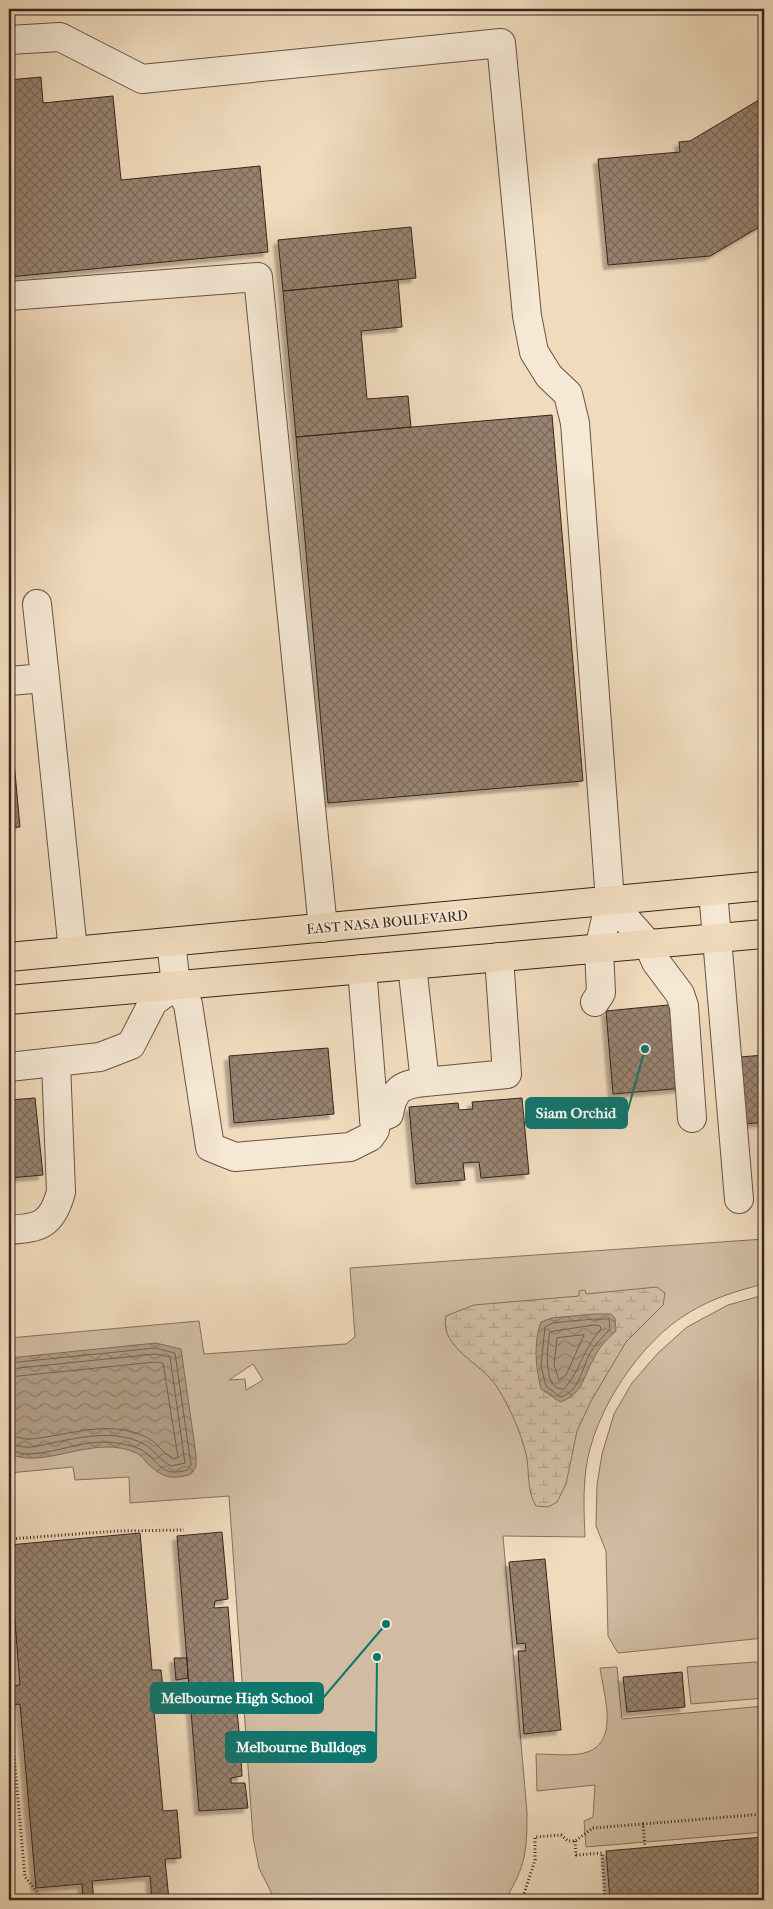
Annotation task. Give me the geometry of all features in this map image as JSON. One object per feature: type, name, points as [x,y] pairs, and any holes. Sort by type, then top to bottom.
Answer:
[{"type":"main road","name":"EAST NASA BOULEVARD","points":[[9,956],[764,886]]},
{"type":"main road","points":[[9,1000],[764,934]]},
{"type":"lane","points":[[9,40],[60,37],[142,79],[501,43],[534,352],[549,376],[568,394],[575,423],[610,901],[600,949],[601,993],[595,1002]]},
{"type":"lane","points":[[9,296],[258,277],[323,928]]},
{"type":"lane","points":[[37,604],[74,951]]},
{"type":"lane","points":[[9,681],[45,678]]},
{"type":"lane","points":[[713,891],[739,1199]]},
{"type":"lane","points":[[610,901],[648,944],[656,962],[680,994],[684,1006],[692,1118]]},
{"type":"lane","points":[[171,942],[176,985],[188,1004],[210,1147],[235,1157],[350,1147],[370,1136],[375,1130],[362,969]]},
{"type":"lane","points":[[374,1120],[389,1114],[392,1097],[407,1084],[508,1074],[499,957]]},
{"type":"lane","points":[[412,965],[425,1082]]},
{"type":"lane","points":[[9,1067],[100,1057],[131,1045],[153,1002],[176,985]]},
{"type":"lane","points":[[9,1230],[36,1228],[56,1211],[61,1192],[56,1062]]},
{"type":"path","points":[[9,1539],[118,1531],[184,1530]]},
{"type":"path","points":[[9,1700],[25,1877],[44,1900]]},
{"type":"path","points":[[522,1900],[535,1860],[536,1837],[561,1835],[568,1841],[575,1841],[593,1828],[764,1814]]},
{"type":"path","points":[[643,1824],[646,1847]]},
{"type":"path","points":[[575,1841],[576,1855],[602,1853],[605,1900]]},
{"type":"green space","points":[[764,1239],[764,1284],[726,1295],[690,1312],[672,1324],[637,1359],[622,1380],[598,1424],[590,1447],[584,1486],[585,1537],[503,1536],[527,1812],[527,1837],[524,1858],[505,1900],[275,1900],[259,1868],[253,1837],[229,1496],[130,1503],[129,1477],[75,1480],[73,1467],[9,1473],[9,1338],[199,1321],[204,1354],[346,1344],[355,1337],[350,1268]],"holes":[[[253,1364],[263,1380],[246,1390],[245,1379],[229,1380]]]},
{"type":"green space","points":[[657,1287],[665,1293],[663,1305],[626,1342],[591,1401],[577,1431],[566,1484],[557,1502],[548,1507],[536,1506],[529,1487],[526,1454],[521,1436],[510,1411],[490,1378],[455,1346],[449,1337],[446,1327],[446,1316],[474,1305],[579,1296],[579,1291],[585,1290],[586,1294]]},
{"type":"green space","points":[[764,1295],[764,1638],[618,1653],[608,1636],[606,1551],[596,1526],[597,1485],[602,1454],[614,1414],[632,1383],[658,1353],[687,1327],[728,1305]]},
{"type":"green space","points":[[756,1662],[764,1668],[764,1698],[691,1704],[687,1667]]},
{"type":"green space","points":[[617,1667],[622,1719],[764,1706],[764,1832],[586,1847],[584,1821],[593,1817],[595,1785],[537,1791],[536,1754],[579,1754],[592,1750],[601,1742],[606,1732],[607,1720],[600,1668]]},
{"type":"water","points":[[611,1314],[615,1318],[616,1331],[599,1349],[578,1389],[568,1399],[560,1402],[541,1389],[536,1356],[538,1330],[541,1322],[552,1318]]},
{"type":"water","points":[[156,1343],[181,1349],[196,1455],[196,1467],[191,1474],[169,1477],[159,1473],[139,1455],[122,1448],[89,1449],[40,1458],[24,1458],[9,1454],[9,1358]]},
{"type":"building","points":[[41,77],[43,103],[113,96],[121,180],[260,166],[268,252],[9,277],[9,80]]},
{"type":"building","points":[[764,97],[764,224],[710,256],[608,265],[598,159],[680,152],[679,142],[690,141]]},
{"type":"building","points":[[411,227],[416,278],[283,291],[278,240]]},
{"type":"building","points":[[398,280],[402,327],[361,331],[367,399],[408,396],[411,427],[296,437],[283,291]]},
{"type":"building","points":[[552,415],[583,781],[328,803],[296,437]]},
{"type":"building","points":[[9,707],[20,827],[9,828]]},
{"type":"building","points":[[678,1004],[685,1088],[613,1094],[606,1011]]},
{"type":"building","points":[[328,1048],[334,1114],[234,1123],[229,1056]]},
{"type":"building","points":[[764,1055],[764,1122],[746,1124],[740,1057]]},
{"type":"building","points":[[35,1098],[43,1175],[9,1178],[9,1100]]},
{"type":"building","points":[[522,1098],[529,1174],[481,1178],[479,1162],[463,1163],[465,1180],[416,1184],[409,1107],[458,1103],[459,1110],[473,1109],[472,1102]]},
{"type":"building","points":[[222,1532],[228,1599],[215,1601],[214,1608],[228,1607],[235,1695],[222,1696],[221,1702],[236,1701],[239,1731],[226,1733],[227,1740],[240,1739],[242,1776],[231,1778],[231,1783],[245,1783],[248,1808],[199,1811],[177,1536]]},
{"type":"building","points":[[140,1533],[152,1670],[161,1670],[163,1688],[152,1689],[163,1811],[177,1810],[181,1858],[165,1859],[169,1900],[152,1900],[150,1876],[92,1881],[94,1900],[83,1900],[82,1884],[36,1888],[20,1704],[11,1705],[10,1686],[20,1685],[9,1545]]},
{"type":"building","points":[[545,1559],[561,1730],[524,1734],[518,1651],[526,1651],[525,1643],[517,1644],[509,1562]]},
{"type":"building","points":[[174,1658],[187,1658],[188,1678],[176,1680]]},
{"type":"building","points":[[682,1672],[685,1707],[627,1712],[623,1677]]},
{"type":"building","points":[[764,1837],[764,1900],[610,1900],[606,1851]]},
{"type":"place","name":"Siam Orchid","points":[[645,1049]]},
{"type":"place","name":"Melbourne High School","points":[[386,1624]]},
{"type":"place","name":"Melbourne Bulldogs","points":[[377,1657]]}]
